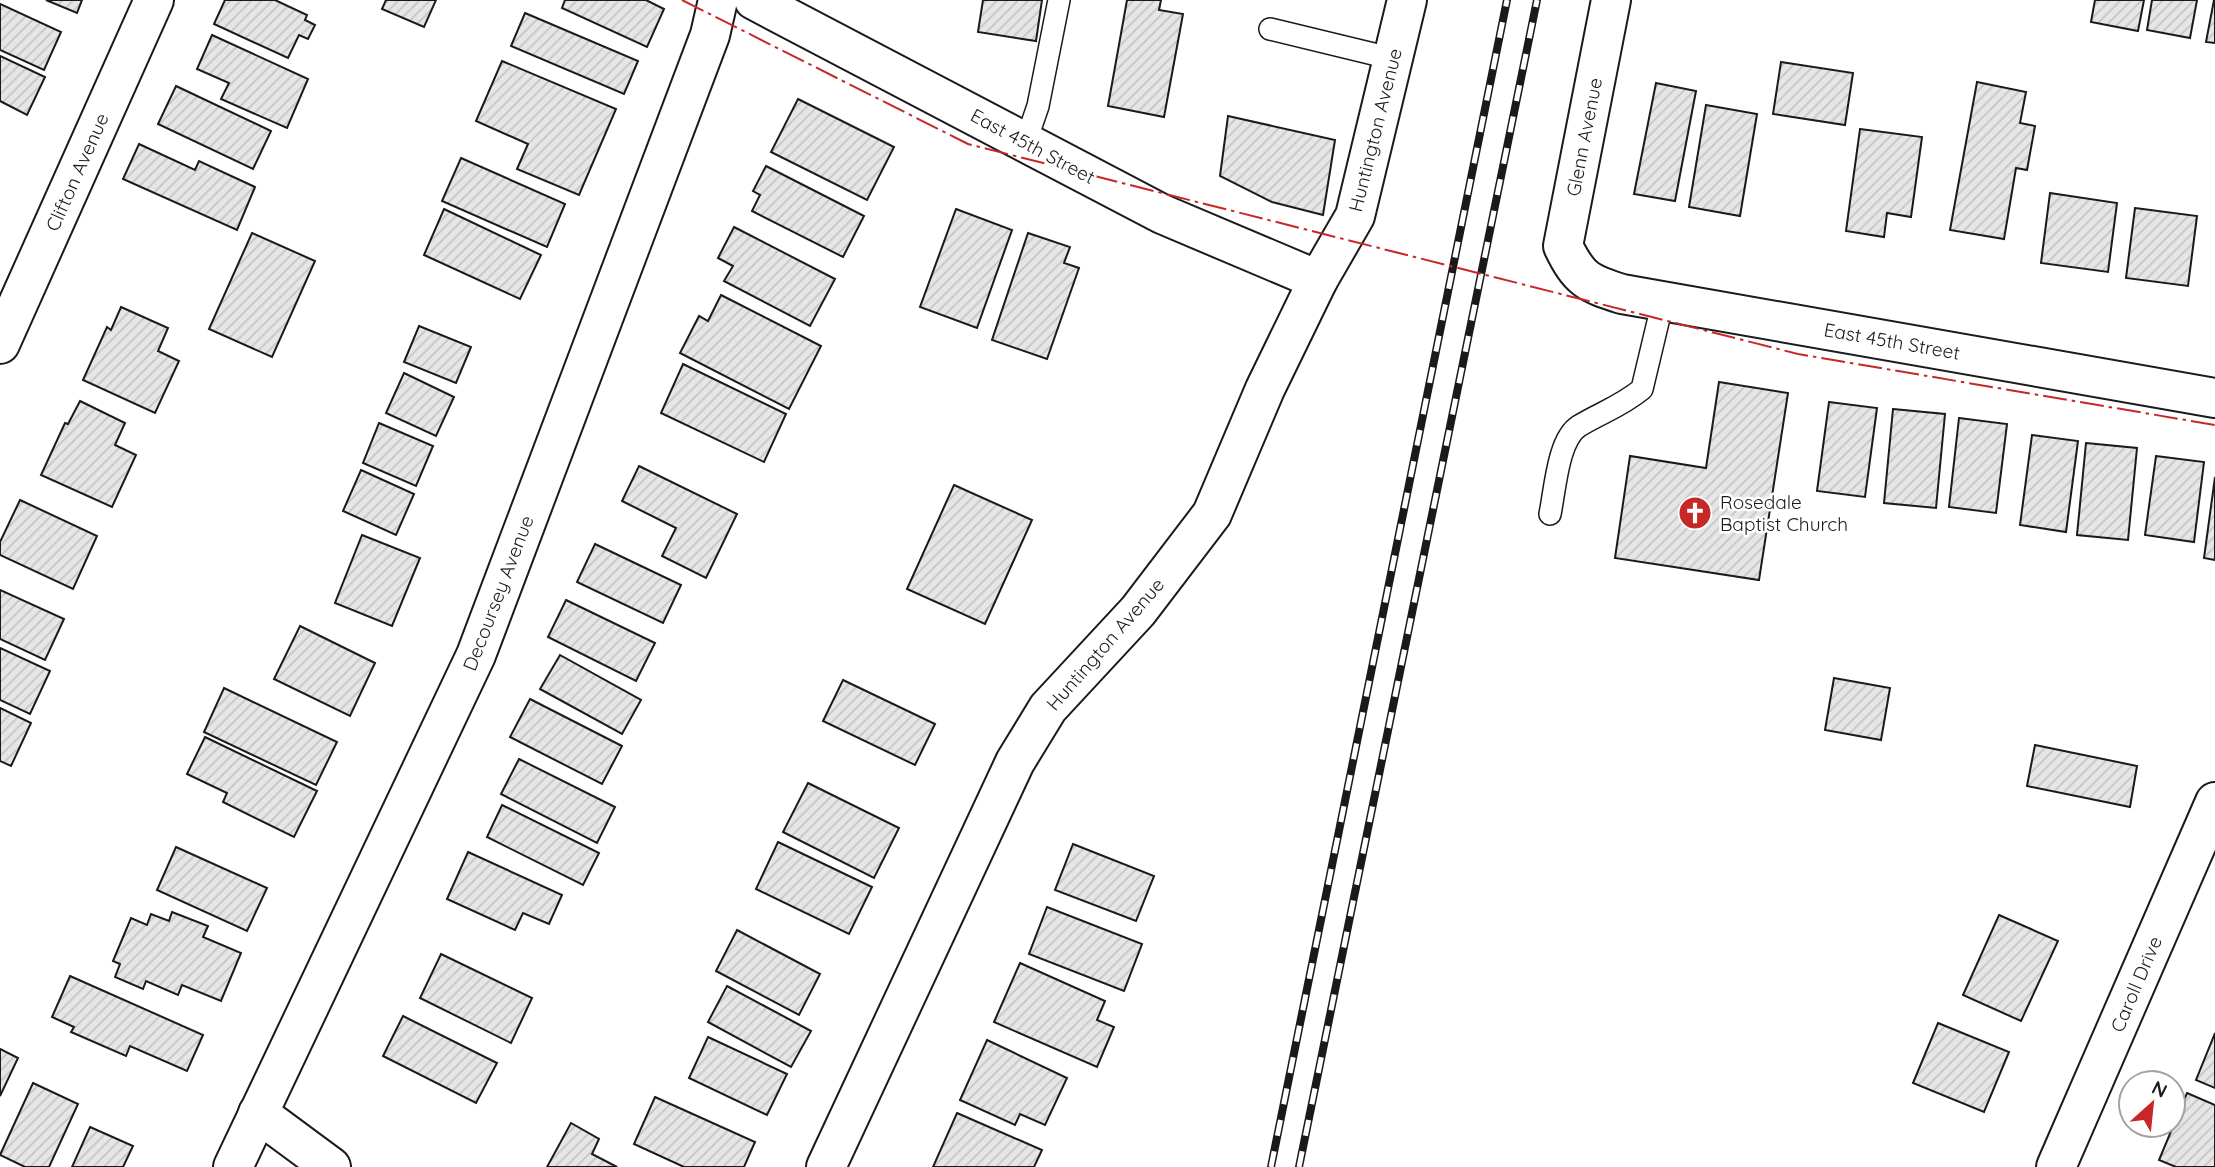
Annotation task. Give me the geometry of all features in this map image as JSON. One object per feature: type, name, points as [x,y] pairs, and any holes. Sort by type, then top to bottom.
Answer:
[{"type":"street","name":"Clifton Avenue","points":[[0,344],[154,0]]},
{"type":"street","name":"Decoursey Avenue","points":[[233,1167],[476,654],[710,36],[718,0]]},
{"type":"street","name":"East 45th Street","points":[[754,0],[1162,214],[1318,280]]},
{"type":"street","name":"Huntington Avenue","points":[[826,1167],[1016,762],[1048,708],[1138,611],[1212,514],[1265,389],[1318,280],[1355,216],[1407,0]]},
{"type":"street","name":"Glenn Avenue","points":[[1575,271],[1563,246],[1611,0]]},
{"type":"street","name":"East 45th Street","points":[[1575,271],[1595,285],[1622,294],[2215,398]]},
{"type":"street","name":"Caroll Drive","points":[[2056,1167],[2215,802]]},
{"type":"street","points":[[258,1113],[331,1167]]},
{"type":"lane","points":[[1026,141],[1038,106],[1059,0]]},
{"type":"lane","points":[[1270,29],[1394,59]]},
{"type":"lane","points":[[1550,514],[1566,443],[1577,427],[1614,410],[1642,389],[1663,301]]},
{"type":"building","points":[[46,0],[82,0],[77,13]]},
{"type":"building","points":[[225,0],[275,0],[307,15],[305,20],[315,25],[308,39],[299,35],[288,58],[214,24]]},
{"type":"building","points":[[386,0],[436,0],[424,27],[382,9]]},
{"type":"building","points":[[565,0],[646,0],[664,9],[647,47],[562,8]]},
{"type":"building","points":[[983,0],[1042,0],[1036,41],[978,32]]},
{"type":"building","points":[[1127,0],[1161,0],[1159,10],[1183,14],[1164,117],[1108,106]]},
{"type":"building","points":[[2095,0],[2144,0],[2138,31],[2091,22]]},
{"type":"building","points":[[2152,0],[2197,0],[2190,38],[2147,30]]},
{"type":"building","points":[[2215,0],[2215,43],[2206,42]]},
{"type":"building","points":[[0,4],[61,32],[44,70],[0,50]]},
{"type":"building","points":[[525,13],[638,61],[624,94],[511,46]]},
{"type":"building","points":[[212,35],[308,79],[287,128],[221,99],[229,83],[197,69]]},
{"type":"building","points":[[0,56],[45,77],[27,115],[0,101]]},
{"type":"building","points":[[502,61],[616,109],[579,195],[517,169],[528,144],[476,121]]},
{"type":"building","points":[[1781,62],[1853,73],[1845,125],[1773,114]]},
{"type":"building","points":[[1977,82],[2026,92],[2020,123],[2035,126],[2027,170],[2016,168],[2004,239],[1950,230]]},
{"type":"building","points":[[1656,83],[1696,91],[1675,201],[1634,194]]},
{"type":"building","points":[[176,86],[271,131],[253,169],[158,124]]},
{"type":"building","points":[[798,99],[894,147],[867,200],[771,152]]},
{"type":"building","points":[[1706,105],[1757,114],[1740,216],[1689,207]]},
{"type":"building","points":[[1228,116],[1335,140],[1323,215],[1272,202],[1220,176]]},
{"type":"building","points":[[1860,129],[1922,137],[1911,217],[1887,213],[1884,237],[1846,231]]},
{"type":"building","points":[[139,144],[195,170],[199,161],[255,187],[237,230],[123,179]]},
{"type":"building","points":[[461,158],[565,204],[547,247],[442,201]]},
{"type":"building","points":[[766,166],[864,216],[843,257],[752,211],[760,195],[753,191]]},
{"type":"building","points":[[2050,193],[2117,203],[2108,272],[2041,263]]},
{"type":"building","points":[[2135,208],[2197,216],[2188,286],[2126,278]]},
{"type":"building","points":[[444,209],[541,255],[520,299],[424,255]]},
{"type":"building","points":[[956,209],[1012,230],[977,328],[920,307]]},
{"type":"building","points":[[734,227],[835,279],[810,326],[724,281],[733,266],[718,258]]},
{"type":"building","points":[[252,233],[315,261],[272,357],[209,329]]},
{"type":"building","points":[[1028,233],[1070,247],[1064,263],[1079,268],[1047,359],[992,340]]},
{"type":"building","points":[[721,295],[821,346],[789,409],[680,353],[699,316],[708,321]]},
{"type":"building","points":[[121,307],[168,328],[158,351],[179,361],[155,413],[83,380],[107,327],[111,330]]},
{"type":"building","points":[[419,326],[471,347],[456,383],[404,362]]},
{"type":"building","points":[[683,364],[786,414],[764,462],[661,413]]},
{"type":"building","points":[[404,373],[454,397],[436,436],[386,413]]},
{"type":"building","name":"Rosedale Baptist Church","points":[[1719,382],[1788,393],[1759,580],[1615,558],[1630,456],[1706,468]]},
{"type":"building","points":[[80,401],[125,423],[115,445],[136,455],[112,507],[41,475],[65,423],[68,424]]},
{"type":"building","points":[[1829,402],[1877,408],[1865,497],[1817,491]]},
{"type":"building","points":[[1893,409],[1945,414],[1936,508],[1884,503]]},
{"type":"building","points":[[1959,418],[2007,424],[1996,513],[1949,507]]},
{"type":"building","points":[[379,423],[433,446],[416,486],[363,463]]},
{"type":"building","points":[[2032,435],[2078,441],[2066,532],[2020,525]]},
{"type":"building","points":[[2086,443],[2137,448],[2128,540],[2077,535]]},
{"type":"building","points":[[2156,456],[2204,462],[2194,542],[2145,535]]},
{"type":"building","points":[[639,466],[737,514],[706,578],[662,556],[676,528],[622,501]]},
{"type":"building","points":[[361,470],[414,494],[396,535],[343,511]]},
{"type":"building","points":[[2215,477],[2215,560],[2204,558]]},
{"type":"building","points":[[954,485],[1032,520],[985,624],[907,589]]},
{"type":"building","points":[[20,500],[97,536],[73,589],[0,555],[0,542]]},
{"type":"building","points":[[362,535],[420,558],[392,626],[335,603]]},
{"type":"building","points":[[595,544],[681,585],[663,623],[577,582]]},
{"type":"building","points":[[0,590],[64,619],[45,660],[0,639]]},
{"type":"building","points":[[566,600],[655,643],[636,681],[548,637]]},
{"type":"building","points":[[300,626],[375,663],[350,716],[274,679]]},
{"type":"building","points":[[0,648],[50,671],[30,714],[0,700]]},
{"type":"building","points":[[560,655],[641,700],[622,734],[540,689]]},
{"type":"building","points":[[1834,678],[1890,688],[1881,740],[1825,730]]},
{"type":"building","points":[[843,680],[935,724],[915,765],[823,721]]},
{"type":"building","points":[[224,688],[337,742],[316,785],[204,732]]},
{"type":"building","points":[[530,699],[622,746],[602,784],[510,737]]},
{"type":"building","points":[[0,708],[31,723],[11,766],[0,761]]},
{"type":"building","points":[[205,737],[317,791],[294,837],[223,802],[227,793],[187,774]]},
{"type":"building","points":[[2035,745],[2137,766],[2130,807],[2027,786]]},
{"type":"building","points":[[519,759],[615,807],[597,843],[501,794]]},
{"type":"building","points":[[808,783],[899,828],[874,878],[783,832]]},
{"type":"building","points":[[502,805],[599,853],[583,885],[487,837]]},
{"type":"building","points":[[778,842],[872,887],[849,934],[756,889]]},
{"type":"building","points":[[1073,844],[1154,876],[1136,921],[1055,890]]},
{"type":"building","points":[[176,847],[267,888],[247,931],[157,890]]},
{"type":"building","points":[[468,852],[562,895],[549,924],[523,913],[515,930],[447,899]]},
{"type":"building","points":[[1047,907],[1142,944],[1124,991],[1029,954]]},
{"type":"building","points":[[172,912],[208,926],[203,937],[241,953],[221,1001],[182,985],[178,995],[146,981],[143,989],[115,977],[120,964],[113,961],[131,918],[147,925],[151,914],[169,921]]},
{"type":"building","points":[[1999,915],[2058,941],[2021,1021],[1963,995]]},
{"type":"building","points":[[737,930],[820,974],[799,1015],[716,971]]},
{"type":"building","points":[[441,954],[532,998],[511,1043],[420,998]]},
{"type":"building","points":[[1020,963],[1105,1001],[1097,1020],[1114,1027],[1097,1067],[994,1022]]},
{"type":"building","points":[[70,976],[203,1035],[187,1071],[130,1046],[126,1056],[71,1032],[74,1027],[52,1017]]},
{"type":"building","points":[[727,986],[811,1031],[791,1067],[708,1022]]},
{"type":"building","points":[[403,1016],[497,1063],[476,1103],[383,1056]]},
{"type":"building","points":[[1938,1023],[2009,1052],[1984,1112],[1913,1083]]},
{"type":"building","points":[[2215,1033],[2215,1088],[2196,1080]]},
{"type":"building","points":[[708,1037],[787,1074],[767,1115],[689,1078]]},
{"type":"building","points":[[987,1040],[1067,1078],[1045,1125],[1020,1114],[1015,1125],[960,1100]]},
{"type":"building","points":[[0,1049],[18,1058],[0,1096]]},
{"type":"building","points":[[33,1083],[78,1104],[49,1167],[25,1167],[0,1155]]},
{"type":"building","points":[[2187,1093],[2215,1105],[2215,1167],[2176,1167],[2159,1160],[2168,1139],[2187,1139]]},
{"type":"building","points":[[655,1097],[755,1142],[744,1167],[684,1167],[634,1144]]},
{"type":"building","points":[[957,1113],[1042,1150],[1034,1167],[933,1167]]},
{"type":"building","points":[[571,1123],[599,1139],[592,1154],[617,1167],[547,1167]]},
{"type":"building","points":[[90,1127],[133,1146],[123,1167],[72,1167]]},
{"type":"railway","points":[[1271,1167],[1507,0]]},
{"type":"railway","points":[[1299,1167],[1537,0]]},
{"type":"power","points":[[682,0],[968,144],[1798,354],[2215,425]]},
{"type":"place","name":"Rosedale Baptist Church","points":[[1695,513]]}]
